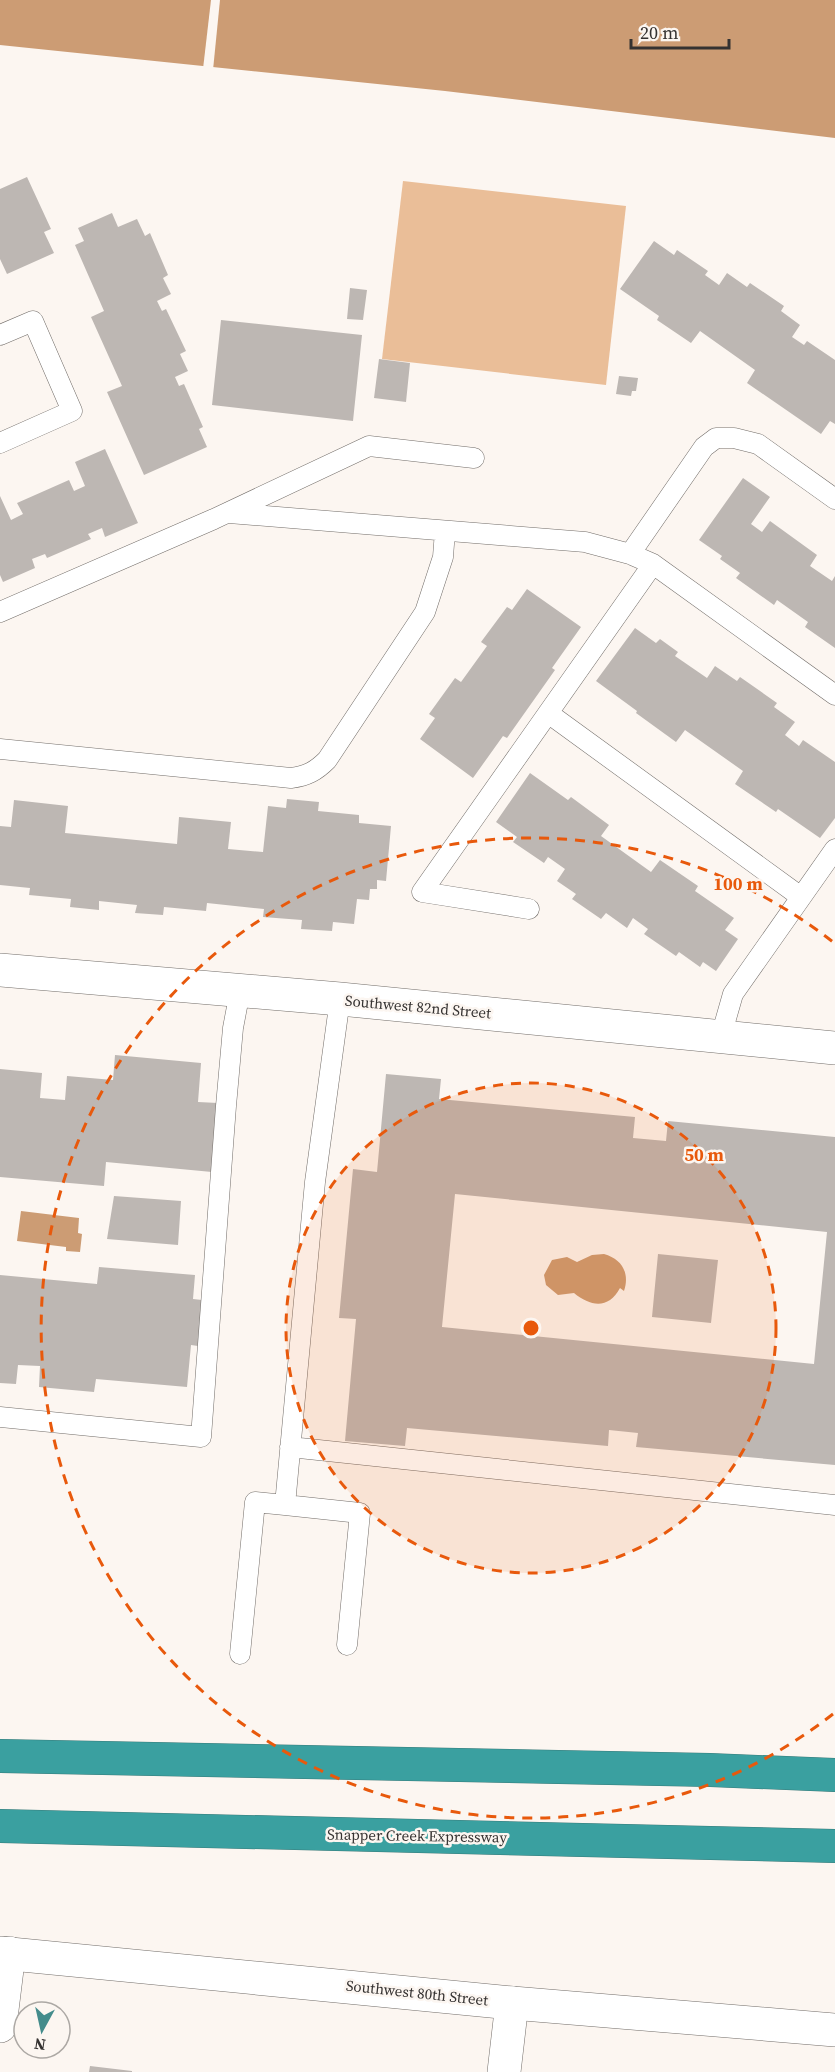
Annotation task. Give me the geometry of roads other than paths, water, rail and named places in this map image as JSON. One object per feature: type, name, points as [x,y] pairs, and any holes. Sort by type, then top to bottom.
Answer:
[{"type":"highway","points":[[0,1756],[710,1770],[835,1775]]},
{"type":"highway","name":"Snapper Creek Expressway","points":[[0,1826],[835,1846]]},
{"type":"street","name":"Southwest 82nd Street","points":[[0,970],[340,999],[835,1048]]},
{"type":"street","name":"Southwest 80th Street","points":[[4,1953],[512,2003],[835,2030]]},
{"type":"street","points":[[0,2026],[4,1953]]},
{"type":"street","points":[[504,2072],[512,2003]]},
{"type":"lane","points":[[0,335],[33,321],[72,411],[0,443]]},
{"type":"lane","points":[[630,554],[704,447],[716,438],[734,438],[758,444],[834,495]]},
{"type":"lane","points":[[0,612],[229,513],[369,446],[474,458]]},
{"type":"lane","points":[[229,513],[585,542],[630,554],[653,564],[835,695]]},
{"type":"lane","points":[[0,749],[291,778],[306,776],[327,760],[426,612],[443,557],[445,531]]},
{"type":"lane","points":[[529,909],[422,892],[653,564]]},
{"type":"lane","points":[[548,712],[801,897]]},
{"type":"lane","points":[[721,1036],[733,994],[835,849]]},
{"type":"lane","points":[[0,1417],[201,1437],[226,1106],[233,1028],[240,991]]},
{"type":"lane","points":[[285,1505],[315,1182],[340,999]]},
{"type":"lane","points":[[290,1447],[835,1505]]},
{"type":"lane","points":[[240,1654],[255,1503],[360,1513],[347,1645]]}]
